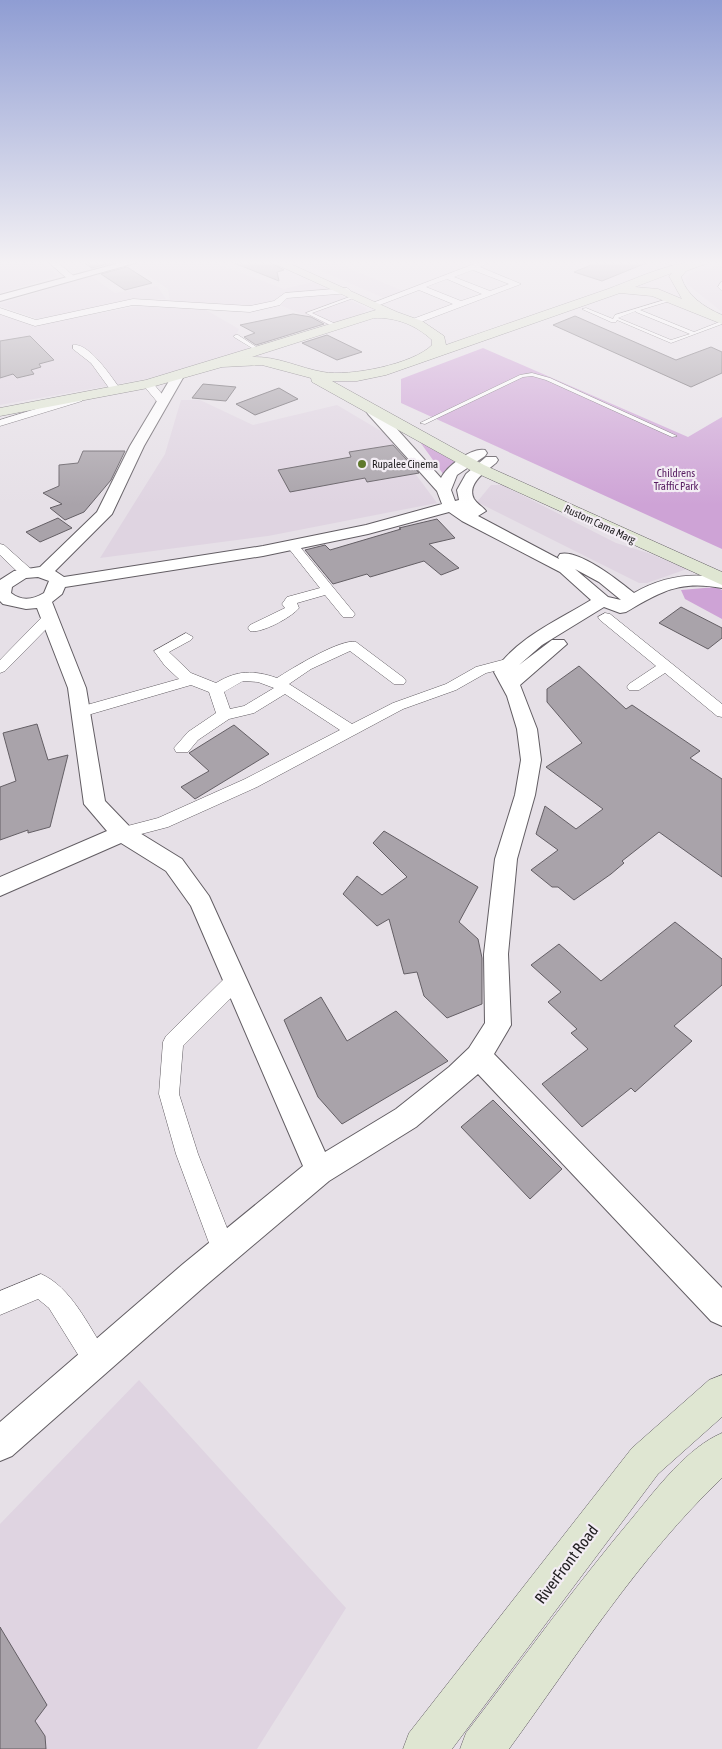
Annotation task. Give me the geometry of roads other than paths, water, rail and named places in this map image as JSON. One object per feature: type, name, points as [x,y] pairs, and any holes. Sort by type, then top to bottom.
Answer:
[{"type":"main road","points":[[0,412],[148,384],[222,363],[284,343]]},
{"type":"main road","name":"Rustom Cama Marg","points":[[293,343],[288,346],[285,354],[289,362],[373,411],[722,581]]},
{"type":"main road","points":[[430,355],[439,346],[439,343]]},
{"type":"main road","points":[[222,363],[262,361],[334,378],[357,377],[381,372],[467,343]]},
{"type":"main road","name":"Rustom Cama Marg","points":[[381,372],[370,385],[380,400],[423,424],[479,461],[722,565]]},
{"type":"main road","name":"RiverFront Road","points":[[425,1749],[645,1460],[722,1393]]},
{"type":"main road","points":[[482,1749],[623,1559],[675,1496],[722,1452]]},
{"type":"street","points":[[76,347],[94,361],[116,390]]},
{"type":"street","points":[[44,572],[104,514],[137,446],[178,376]]},
{"type":"street","points":[[148,384],[163,402]]},
{"type":"street","points":[[0,423],[83,397]]},
{"type":"street","points":[[373,411],[444,490]]},
{"type":"street","points":[[479,461],[451,473],[444,490],[445,497],[451,506],[466,518],[566,569],[603,609],[665,666],[722,712]]},
{"type":"street","points":[[479,461],[466,483],[464,492],[468,502],[483,514],[605,578],[627,604]]},
{"type":"street","points":[[58,583],[292,544],[368,529],[468,502]]},
{"type":"street","points":[[292,544],[348,614]]},
{"type":"street","points":[[0,548],[26,573]]},
{"type":"street","points":[[0,668],[47,608],[58,583],[56,578],[44,572],[26,573],[10,579],[1,589],[6,599],[13,602],[47,608]]},
{"type":"street","points":[[0,887],[122,833],[162,823],[251,783],[398,706],[451,687],[481,670],[510,674],[548,650],[603,609],[627,604],[656,586],[692,578],[722,581]]},
{"type":"street","points":[[255,628],[288,612],[292,608],[290,604],[292,600],[328,590]]},
{"type":"street","points":[[47,608],[77,688],[95,804],[122,833],[174,865],[201,902],[319,1171]]},
{"type":"street","points":[[186,637],[161,651],[164,658],[191,680]]},
{"type":"street","points":[[182,748],[193,736],[226,714],[236,714],[257,705],[306,666],[351,645],[399,681]]},
{"type":"street","points":[[634,687],[665,666]]},
{"type":"street","points":[[0,1444],[319,1171],[406,1118],[458,1076],[478,1056],[498,1025],[496,954],[506,859],[525,795],[531,760],[527,729],[510,674]]},
{"type":"street","points":[[216,690],[238,677],[259,676],[281,686],[351,730]]},
{"type":"street","points":[[81,712],[191,680],[205,682],[216,690],[221,709],[226,714]]},
{"type":"street","points":[[224,1251],[188,1154],[170,1094],[173,1042],[236,980]]},
{"type":"street","points":[[478,1056],[722,1310]]},
{"type":"street","points":[[0,1302],[41,1286],[57,1300],[96,1360]]},
{"type":"lane","points":[[247,343],[259,350]]},
{"type":"lane","points":[[423,424],[495,388],[532,374],[548,379],[674,436]]},
{"type":"place","name":"Rupalee Cinema","points":[[362,464]]},
{"type":"park label","name":"Childrens Traffic Park","points":[[676,479]]}]
